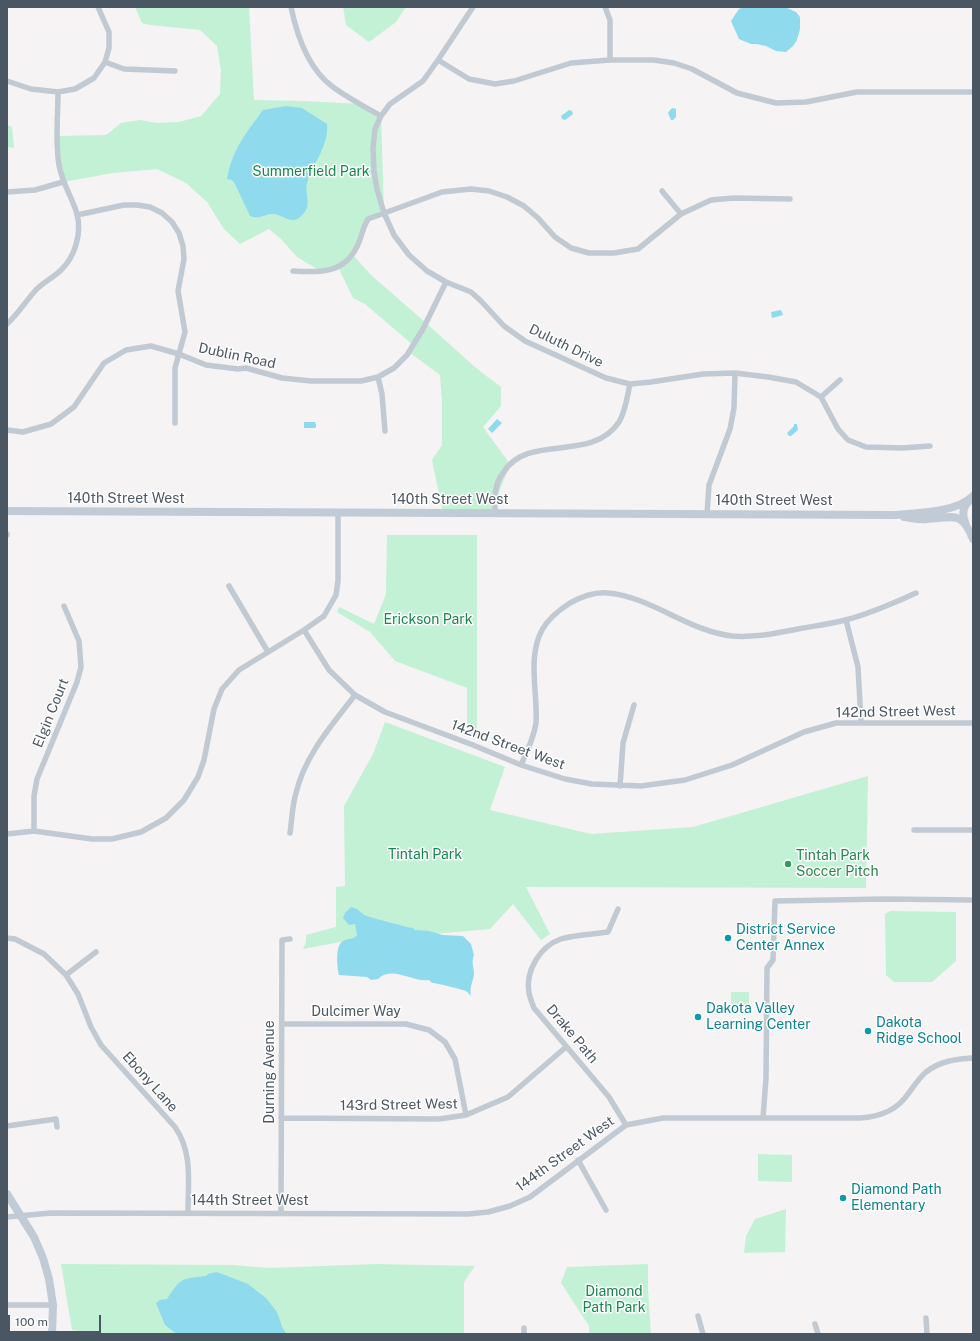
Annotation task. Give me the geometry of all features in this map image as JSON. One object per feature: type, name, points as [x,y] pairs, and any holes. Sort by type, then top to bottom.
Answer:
[{"type":"street","points":[[7,81],[31,89],[58,92],[75,89],[94,78],[105,62],[109,48],[109,32],[98,7]]},
{"type":"street","points":[[291,7],[302,46],[314,67],[332,87],[380,116]]},
{"type":"street","name":"Duluth Drive","points":[[473,7],[423,81],[390,104],[380,116],[375,129],[373,148],[374,171],[384,213],[394,235],[409,255],[427,271],[446,282],[471,292],[482,301],[504,326],[525,341],[606,378],[630,384],[703,374],[735,373],[796,382],[821,397]]},
{"type":"street","points":[[605,7],[610,20],[610,60]]},
{"type":"street","points":[[438,60],[469,79],[495,84],[514,81],[571,63],[610,60],[654,60],[674,63],[692,69],[737,93],[776,102],[806,102],[857,92],[973,92]]},
{"type":"street","points":[[105,62],[124,69],[175,71]]},
{"type":"street","points":[[7,324],[18,313],[35,291],[61,270],[69,260],[75,248],[78,236],[77,215],[59,166],[58,92]]},
{"type":"street","points":[[7,192],[35,190],[64,182]]},
{"type":"street","points":[[293,271],[317,272],[342,266],[353,255],[368,219],[442,192],[471,189],[490,191],[507,197],[524,206],[538,218],[555,237],[571,248],[589,253],[614,253],[638,249],[681,214],[711,200],[734,198],[790,199]]},
{"type":"street","points":[[662,191],[681,214]]},
{"type":"street","points":[[77,215],[137,204],[150,207],[162,213],[172,222],[179,233],[183,246],[184,259],[178,291],[185,332],[175,368],[175,423]]},
{"type":"street","name":"Dublin Road","points":[[7,430],[24,432],[51,424],[74,407],[104,363],[126,350],[151,346],[179,354],[206,365],[238,369],[246,368],[268,375],[297,380],[361,381],[378,377],[394,368],[407,355],[423,329],[446,282]]},
{"type":"street","points":[[707,514],[709,485],[730,429],[734,408],[735,373]]},
{"type":"street","points":[[378,377],[382,394],[385,431]]},
{"type":"street","points":[[840,380],[821,397],[838,428],[848,440],[866,447],[902,448],[930,446]]},
{"type":"street","points":[[495,514],[496,488],[506,467],[515,460],[527,454],[541,450],[587,444],[599,440],[610,432],[618,423],[624,412],[630,384]]},
{"type":"street","points":[[971,499],[964,507],[963,512],[964,520],[970,528],[973,539]]},
{"type":"street","name":"140th Street West","points":[[894,515],[936,510],[971,499]]},
{"type":"street","name":"140th Street West","points":[[7,511],[894,515],[926,519],[952,516],[958,518],[970,528]]},
{"type":"street","points":[[7,834],[34,831],[92,839],[112,839],[140,832],[166,818],[184,800],[198,777],[204,760],[214,709],[222,690],[239,670],[324,616],[336,595],[338,581],[338,512]]},
{"type":"street","points":[[229,586],[268,652]]},
{"type":"street","points":[[521,765],[536,723],[535,653],[541,632],[553,616],[565,606],[578,599],[592,594],[606,593],[629,597],[699,628],[732,636],[765,636],[846,620],[878,609],[916,593]]},
{"type":"street","name":"Elgin Court","points":[[34,831],[34,796],[37,779],[77,682],[81,667],[79,641],[64,606]]},
{"type":"street","points":[[846,620],[858,667],[861,722]]},
{"type":"street","name":"142nd Street West","points":[[304,630],[329,670],[355,695],[385,712],[473,745],[521,765],[565,779],[592,784],[641,786],[666,784],[685,780],[732,765],[804,732],[836,723],[973,723]]},
{"type":"street","points":[[290,833],[295,793],[305,765],[317,746],[355,695]]},
{"type":"street","points":[[620,786],[623,742],[634,705]]},
{"type":"street","points":[[914,830],[973,830]]},
{"type":"street","points":[[763,1118],[766,1078],[766,968],[773,960],[775,901],[885,899],[973,900]]},
{"type":"street","name":"Drake Path","points":[[618,910],[608,932],[562,938],[549,945],[537,956],[529,976],[529,993],[534,1008],[610,1097],[626,1125]]},
{"type":"street","name":"Ebony Lane","points":[[7,938],[15,940],[44,954],[66,975],[78,994],[91,1028],[101,1045],[175,1127],[182,1137],[188,1158],[188,1213]]},
{"type":"street","name":"Durning Avenue","points":[[281,1213],[282,940],[290,939]]},
{"type":"street","points":[[66,975],[96,952]]},
{"type":"street","name":"Dulcimer Way","points":[[282,1024],[406,1024],[430,1030],[445,1042],[456,1059],[466,1115]]},
{"type":"street","name":"143rd Street West","points":[[281,1118],[438,1119],[466,1115],[508,1097],[566,1047]]},
{"type":"street","name":"144th Street West","points":[[7,1217],[51,1212],[468,1214],[488,1212],[510,1206],[530,1197],[626,1125],[662,1118],[860,1118],[875,1116],[897,1106],[908,1095],[922,1076],[934,1067],[941,1063],[955,1059],[973,1058]]},
{"type":"street","points":[[7,1126],[56,1119],[57,1127]]},
{"type":"street","points":[[578,1160],[606,1210]]},
{"type":"street","points":[[7,1194],[34,1237],[50,1279],[53,1305],[52,1334]]},
{"type":"street","points":[[7,1305],[53,1305]]},
{"type":"street","points":[[698,1316],[703,1334]]},
{"type":"street","points":[[926,1318],[927,1334]]},
{"type":"street","points":[[815,1324],[818,1334]]},
{"type":"street","points":[[524,1328],[524,1334]]},
{"type":"green space","name":"Summerfield Park","points":[[135,7],[249,7],[254,100],[361,104],[381,116],[384,213],[368,219],[353,255],[371,275],[476,368],[501,387],[501,406],[483,427],[510,464],[495,503],[495,514],[443,513],[432,460],[442,445],[442,401],[440,375],[409,352],[413,345],[365,304],[353,298],[338,267],[322,272],[297,257],[281,239],[269,229],[240,244],[224,229],[207,202],[186,183],[157,169],[113,173],[63,182],[58,136],[106,135],[121,123],[140,120],[157,123],[179,122],[201,116],[220,94],[221,71],[217,46],[200,30],[142,23]]},
{"type":"green space","points":[[343,7],[406,7],[396,22],[369,42],[346,25]]},
{"type":"green space","points":[[7,125],[12,127],[14,148],[7,147]]},
{"type":"green space","name":"Erickson Park","points":[[387,535],[477,535],[477,739],[467,735],[467,688],[395,661],[370,632],[337,612],[339,607],[374,624],[386,594]]},
{"type":"green space","name":"Tintah Park","points":[[385,722],[505,767],[490,810],[591,834],[693,827],[868,776],[866,888],[526,887],[550,934],[541,940],[513,904],[490,929],[340,942],[303,949],[306,942],[306,935],[336,927],[336,887],[345,886],[344,806],[373,754]]},
{"type":"green space","points":[[890,911],[956,912],[956,961],[932,982],[894,982],[886,975],[885,914]]},
{"type":"green space","points":[[731,992],[749,992],[749,1012],[731,1012]]},
{"type":"green space","points":[[758,1154],[792,1155],[792,1182],[758,1181]]},
{"type":"green space","points":[[786,1209],[785,1252],[744,1253],[746,1236],[755,1219]]},
{"type":"green space","points":[[61,1264],[232,1265],[269,1268],[376,1264],[475,1266],[464,1282],[464,1334],[103,1334],[72,1330]]},
{"type":"green space","name":"Diamond Path Park","points":[[648,1264],[651,1334],[589,1334],[589,1326],[561,1283],[567,1267]]},
{"type":"water","points":[[744,7],[785,7],[796,12],[800,17],[800,29],[797,40],[793,46],[786,52],[776,51],[766,46],[751,44],[739,39],[731,21],[739,9]]},
{"type":"water","points":[[286,106],[302,108],[327,124],[326,140],[306,187],[308,200],[307,209],[300,217],[293,220],[274,214],[268,214],[260,217],[250,216],[235,184],[232,180],[227,179],[232,159],[240,142],[263,110]]},
{"type":"water","points":[[673,108],[676,109],[676,117],[671,120],[668,113]]},
{"type":"water","points":[[569,110],[572,111],[573,114],[565,120],[562,119],[561,116]]},
{"type":"water","points":[[781,310],[783,315],[772,318],[771,312]]},
{"type":"water","points":[[497,419],[502,423],[492,433],[488,429]]},
{"type":"water","points":[[304,422],[315,422],[316,427],[304,428]]},
{"type":"water","points":[[794,424],[797,424],[798,430],[789,436],[787,433],[794,426]]},
{"type":"water","points":[[351,907],[357,909],[364,915],[413,928],[415,930],[429,931],[443,935],[463,936],[471,944],[474,955],[474,974],[471,996],[466,991],[432,983],[429,980],[416,979],[396,974],[384,975],[378,979],[371,980],[367,977],[339,975],[337,962],[340,943],[354,938],[357,935],[355,924],[349,925],[343,918],[345,913]]},
{"type":"water","points":[[217,1272],[248,1284],[266,1298],[277,1312],[283,1329],[287,1334],[177,1334],[165,1325],[156,1303],[160,1300],[167,1299],[175,1287],[182,1281]]},
{"type":"place","name":"Tintah Park Soccer Pitch","points":[[788,864]]},
{"type":"place","name":"District Service Center Annex","points":[[728,938]]},
{"type":"place","name":"Dakota Valley Learning Center","points":[[698,1017]]},
{"type":"place","name":"Dakota Ridge School","points":[[868,1031]]},
{"type":"place","name":"Diamond Path Elementary","points":[[843,1198]]}]
